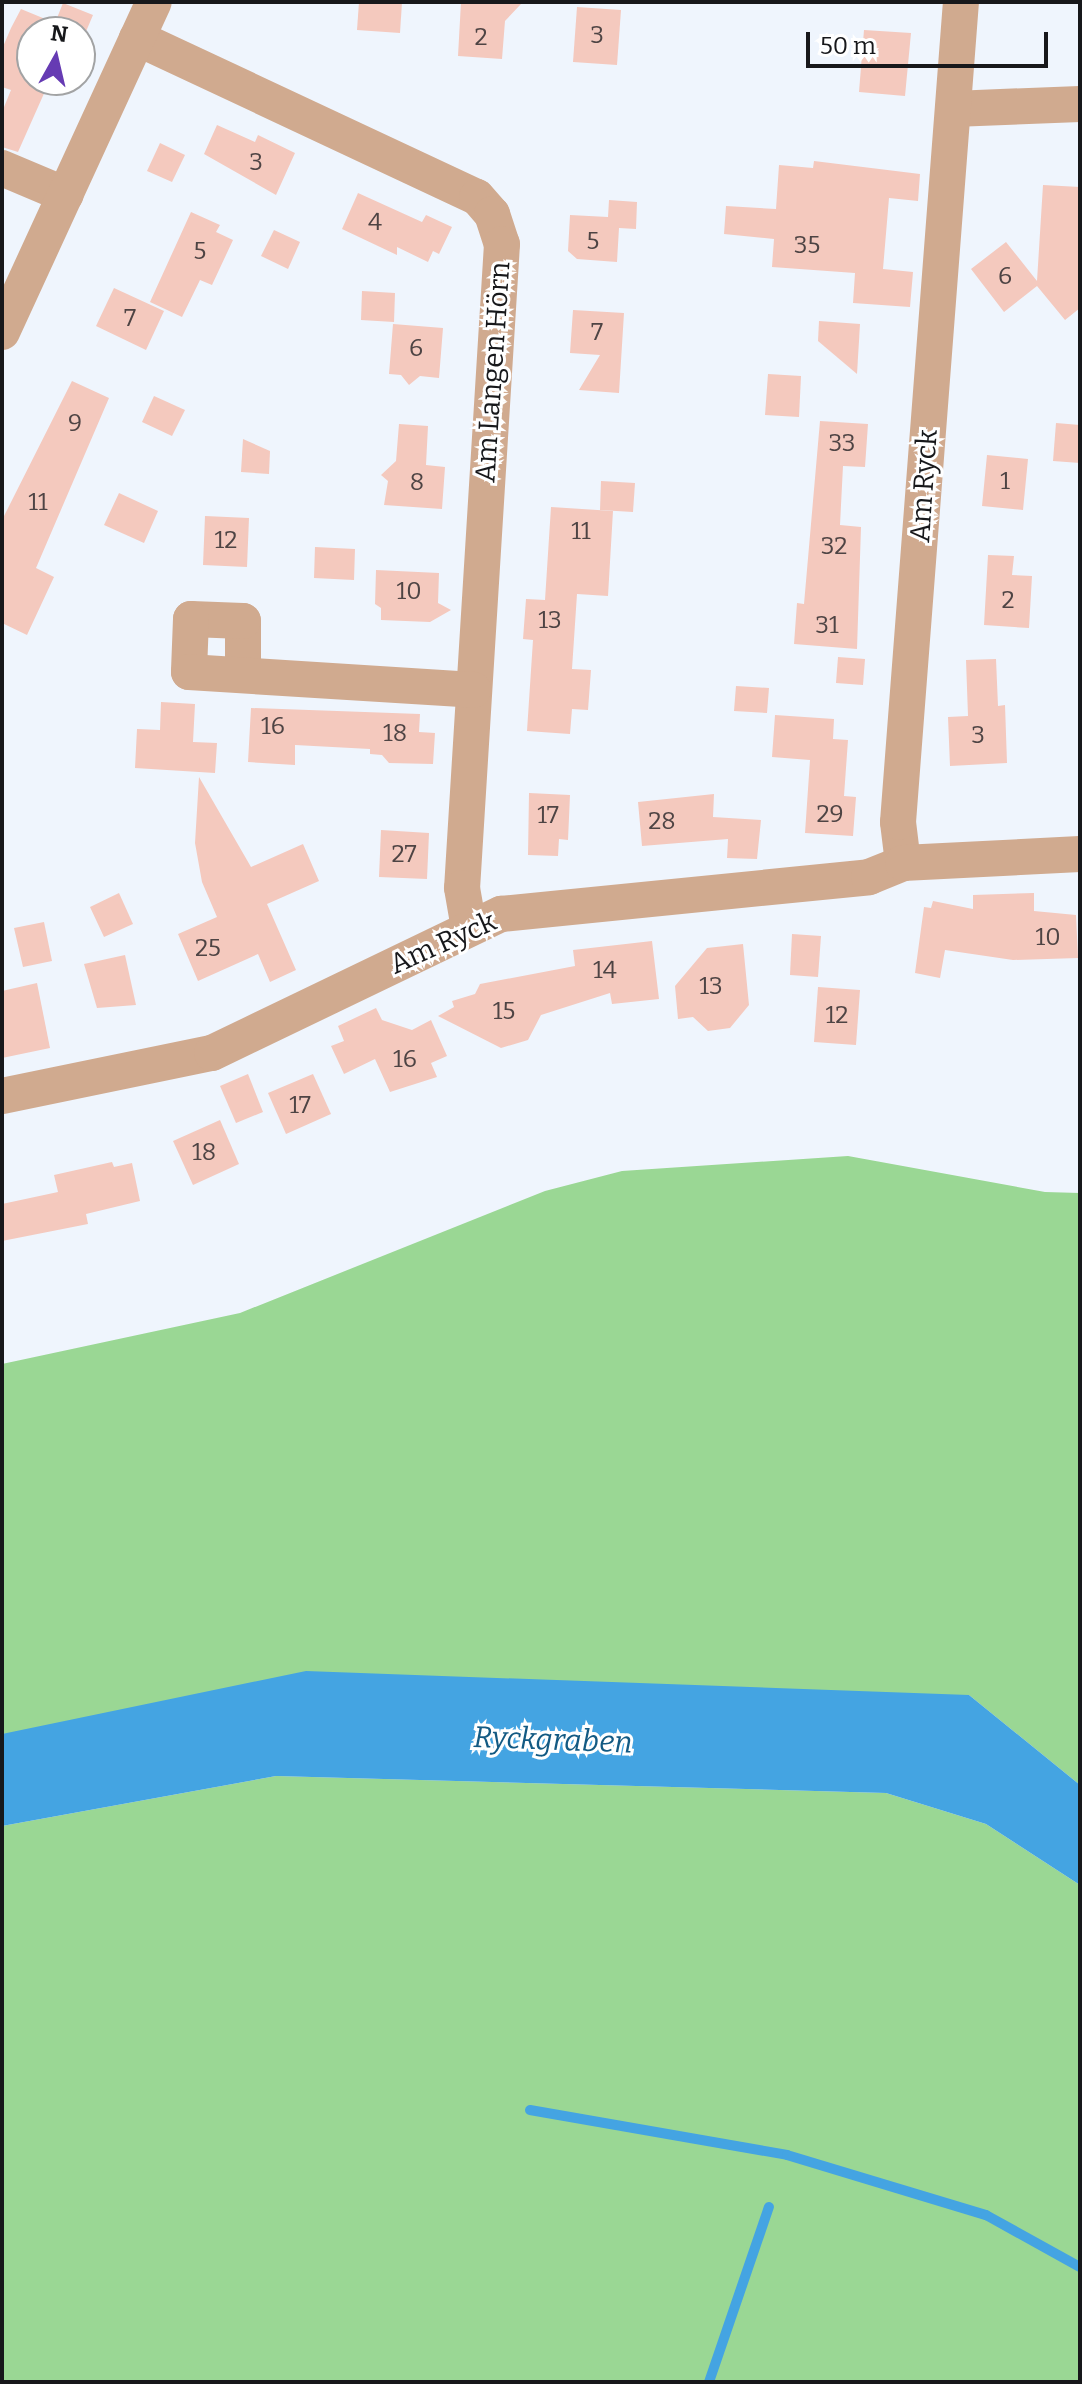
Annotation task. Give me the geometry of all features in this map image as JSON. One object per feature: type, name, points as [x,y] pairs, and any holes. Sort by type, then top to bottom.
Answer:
[{"type":"street","points":[[2,332],[154,2]]},
{"type":"street","name":"Am Ryck","points":[[903,863],[898,822],[961,2]]},
{"type":"street","name":"Am Langen Hörn","points":[[137,38],[477,197],[492,214],[502,244],[462,888],[469,928]]},
{"type":"street","points":[[953,109],[1080,104]]},
{"type":"street","points":[[2,168],[66,195]]},
{"type":"street","points":[[243,675],[473,690]]},
{"type":"street","name":"Am Ryck","points":[[2,1096],[212,1053],[501,914],[869,877],[903,863],[1080,854]]},
{"type":"green space","points":[[848,1156],[1045,1192],[1080,1193],[1080,1785],[969,1695],[2,1734],[2,1364],[240,1313],[545,1191],[622,1171]]},
{"type":"green space","points":[[276,1776],[886,1793],[986,1824],[1080,1885],[1080,2382],[2,2382],[2,1826]]},
{"type":"water","name":"Ryckgraben","points":[[306,1671],[969,1695],[1080,1785],[1080,1885],[986,1824],[886,1793],[276,1776],[2,1826],[2,1734]]},
{"type":"building","points":[[359,2],[402,2],[400,33],[357,30]]},
{"type":"building","points":[[461,2],[521,4],[505,21],[502,59],[458,56]]},
{"type":"building","points":[[63,3],[93,15],[93,16],[58,16]]},
{"type":"building","points":[[577,7],[621,10],[617,65],[573,62]]},
{"type":"building","points":[[21,9],[38,16],[17,16]]},
{"type":"building","points":[[16,18],[16,96],[43,96],[18,152],[2,147],[2,112],[11,90],[2,87],[2,49]]},
{"type":"building","points":[[864,30],[911,33],[905,96],[859,92]]},
{"type":"building","points":[[217,125],[255,142],[258,135],[295,153],[276,195],[204,154]]},
{"type":"building","points":[[160,143],[185,155],[172,182],[147,171]]},
{"type":"building","points":[[814,161],[920,174],[918,201],[889,198],[883,269],[913,272],[910,307],[853,303],[855,273],[772,267],[774,239],[724,234],[726,206],[776,209],[779,165],[813,168]]},
{"type":"building","points":[[1043,185],[1080,187],[1080,308],[1065,320],[1037,286],[1004,312],[971,269],[1006,242],[1037,281]]},
{"type":"building","points":[[358,193],[422,222],[426,215],[452,227],[439,254],[433,251],[428,262],[397,247],[397,255],[342,229]]},
{"type":"building","points":[[609,200],[637,202],[636,229],[619,228],[617,262],[577,259],[568,251],[570,215],[608,217]]},
{"type":"building","points":[[191,212],[220,225],[216,232],[233,240],[212,285],[200,280],[182,317],[150,302]]},
{"type":"building","points":[[274,230],[300,242],[288,269],[261,256]]},
{"type":"building","points":[[114,288],[164,311],[146,350],[96,326]]},
{"type":"building","points":[[362,291],[395,293],[394,322],[361,320]]},
{"type":"building","points":[[573,310],[624,313],[619,393],[579,390],[600,355],[570,353]]},
{"type":"building","points":[[819,321],[860,324],[857,374],[818,341]]},
{"type":"building","points":[[393,324],[443,328],[439,378],[420,376],[409,385],[401,375],[389,374]]},
{"type":"building","points":[[768,374],[801,376],[799,417],[765,415]]},
{"type":"building","points":[[72,381],[109,398],[36,568],[54,577],[27,635],[2,623],[2,520]]},
{"type":"building","points":[[154,396],[185,410],[172,436],[142,422]]},
{"type":"building","points":[[820,421],[868,424],[865,467],[843,466],[840,525],[861,527],[857,649],[794,644],[797,603],[804,604]]},
{"type":"building","points":[[1056,423],[1080,425],[1080,463],[1053,461]]},
{"type":"building","points":[[399,424],[428,426],[426,465],[445,467],[442,509],[384,505],[388,481],[381,475],[396,461]]},
{"type":"building","points":[[243,439],[270,451],[269,474],[241,472]]},
{"type":"building","points":[[987,455],[1028,459],[1023,510],[982,506]]},
{"type":"building","points":[[601,481],[635,483],[633,512],[600,510]]},
{"type":"building","points":[[119,493],[158,511],[144,543],[104,525]]},
{"type":"building","points":[[551,507],[613,511],[608,596],[577,594],[572,669],[591,670],[588,710],[572,709],[570,734],[527,731],[533,640],[523,639],[526,599],[545,600]]},
{"type":"building","points":[[205,516],[249,518],[247,567],[203,565]]},
{"type":"building","points":[[315,547],[355,549],[354,580],[314,578]]},
{"type":"building","points":[[988,555],[1014,556],[1012,575],[1032,576],[1029,628],[984,625]]},
{"type":"building","points":[[376,570],[439,573],[438,603],[451,610],[430,622],[381,620],[381,608],[375,604]]},
{"type":"building","points":[[838,657],[865,659],[863,685],[836,683]]},
{"type":"building","points":[[996,659],[998,706],[1005,705],[1007,763],[950,766],[948,717],[968,716],[966,660]]},
{"type":"building","points":[[736,686],[769,688],[767,713],[734,711]]},
{"type":"building","points":[[161,702],[195,704],[193,742],[217,743],[215,773],[135,768],[137,729],[160,730]]},
{"type":"building","points":[[251,708],[420,714],[419,732],[435,733],[433,764],[389,763],[382,755],[370,754],[370,749],[295,745],[295,765],[248,762]]},
{"type":"building","points":[[775,715],[834,719],[833,739],[848,740],[844,796],[856,797],[853,836],[805,833],[810,760],[772,757]]},
{"type":"building","points":[[199,777],[251,867],[303,844],[319,881],[267,904],[296,970],[270,982],[258,954],[198,981],[178,934],[217,917],[202,882],[195,843]]},
{"type":"building","points":[[529,793],[570,795],[568,840],[559,839],[558,856],[528,855]]},
{"type":"building","points":[[714,794],[713,817],[761,820],[757,859],[727,858],[728,839],[642,846],[638,802]]},
{"type":"building","points":[[381,830],[429,833],[427,879],[379,877]]},
{"type":"building","points":[[119,893],[133,924],[104,937],[90,907]]},
{"type":"building","points":[[1034,893],[1034,911],[1076,915],[1078,958],[1013,960],[945,950],[940,978],[915,973],[924,907],[931,908],[933,901],[973,909],[973,895]]},
{"type":"building","points":[[44,922],[52,961],[23,967],[14,928]]},
{"type":"building","points":[[792,934],[821,936],[818,977],[790,975]]},
{"type":"building","points":[[652,941],[659,999],[612,1004],[610,993],[541,1015],[528,1040],[501,1048],[438,1016],[454,1007],[452,1001],[475,994],[480,984],[575,966],[573,950]]},
{"type":"building","points":[[743,944],[749,1005],[730,1028],[708,1031],[693,1017],[678,1019],[675,986],[707,948]]},
{"type":"building","points":[[125,955],[136,1005],[97,1008],[84,964]]},
{"type":"building","points":[[37,983],[50,1048],[2,1058],[2,991]]},
{"type":"building","points":[[818,987],[860,990],[856,1045],[814,1042]]},
{"type":"building","points":[[376,1008],[382,1020],[412,1030],[431,1020],[447,1056],[431,1063],[437,1077],[390,1092],[375,1059],[344,1074],[331,1046],[344,1041],[338,1026]]},
{"type":"building","points":[[248,1074],[263,1112],[236,1123],[220,1086]]},
{"type":"building","points":[[313,1074],[331,1114],[286,1134],[268,1093]]},
{"type":"building","points":[[220,1120],[239,1164],[193,1185],[173,1141]]},
{"type":"building","points":[[112,1162],[114,1167],[132,1163],[140,1201],[86,1214],[88,1224],[2,1241],[2,1204],[58,1192],[54,1175]]},
{"type":"waterway","points":[[530,2110],[787,2155],[986,2215],[1080,2267]]},
{"type":"waterway","points":[[709,2382],[769,2207]]}]
